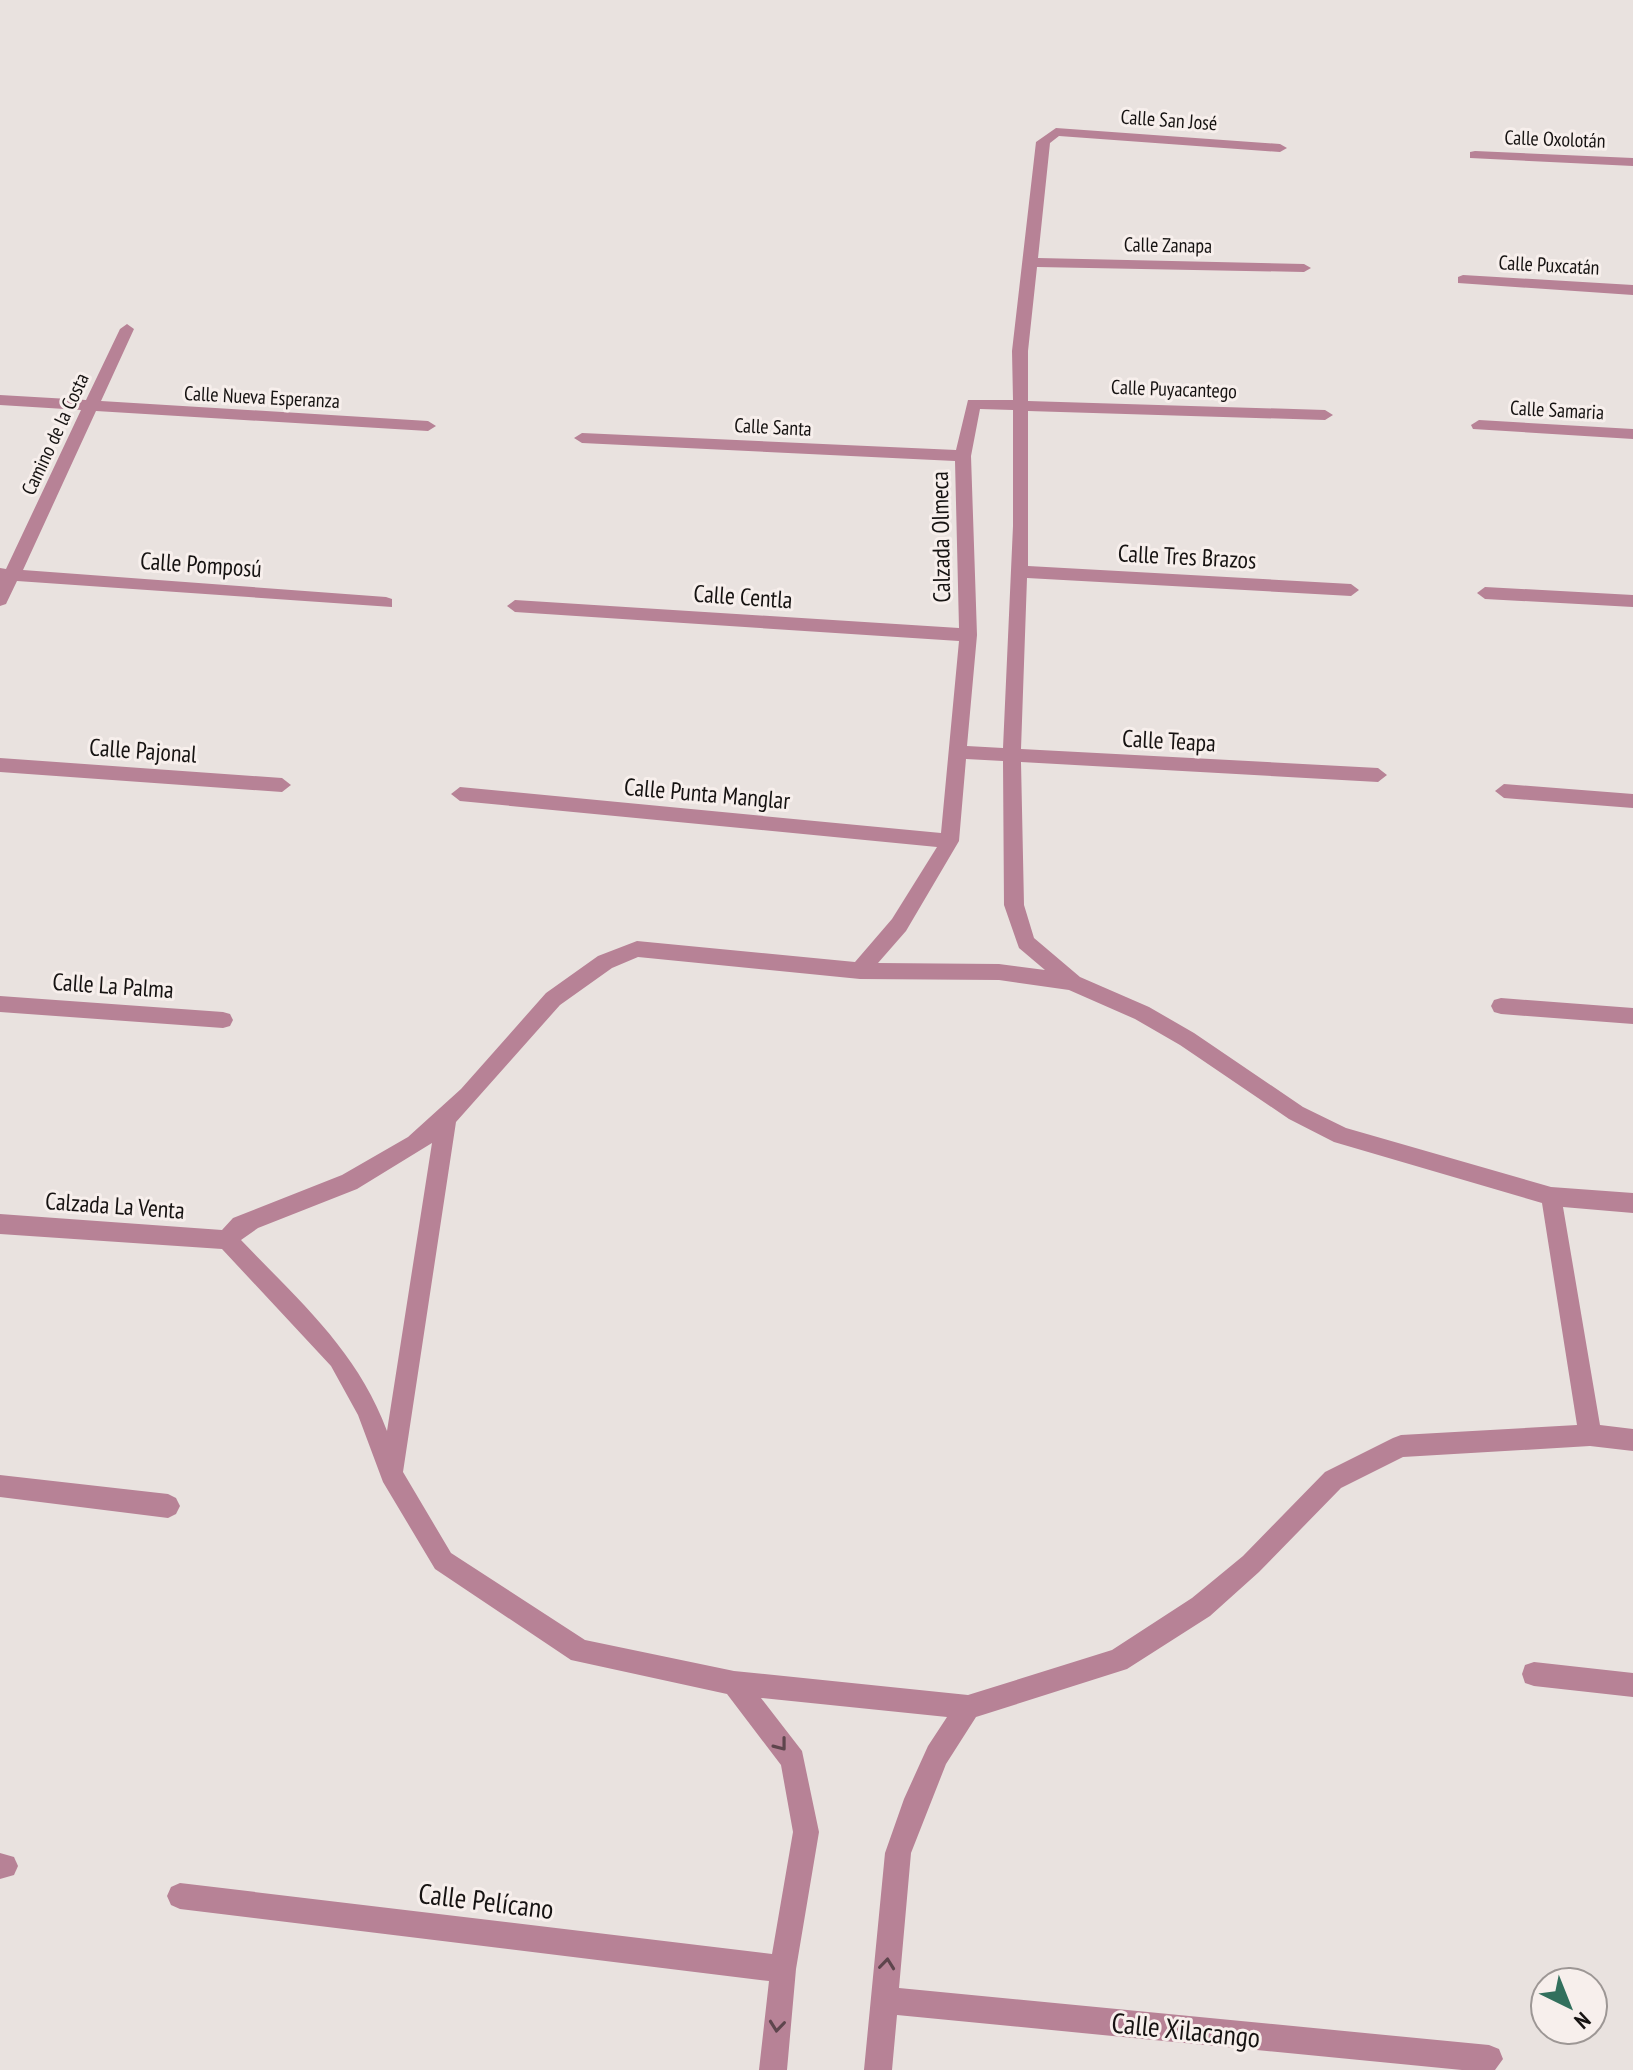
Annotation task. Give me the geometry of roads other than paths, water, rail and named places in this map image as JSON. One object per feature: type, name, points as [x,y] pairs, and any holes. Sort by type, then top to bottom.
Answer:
[{"type":"street","name":"Calle San José","points":[[1031,262],[1043,142],[1056,132],[1280,148]]},
{"type":"street","name":"Calle Oxolotán","points":[[1475,155],[1633,162]]},
{"type":"street","name":"Calle Zanapa","points":[[1031,262],[1304,268]]},
{"type":"street","points":[[1031,262],[1022,309],[1020,351],[1020,572],[1012,757],[1014,905],[1026,942],[1073,983],[1153,1020],[1296,1113],[1341,1136],[1551,1196],[1633,1203]]},
{"type":"street","name":"Calle Puxcatán","points":[[1463,280],[1633,290]]},
{"type":"street","name":"Camino de la Costa","points":[[0,600],[6,575],[92,407],[127,329]]},
{"type":"street","name":"Calle Nueva Esperanza","points":[[0,400],[428,426]]},
{"type":"street","name":"Calzada Olmeca","points":[[860,971],[899,925],[950,841],[968,635],[963,456],[973,404],[1022,404]]},
{"type":"street","name":"Calle Puyacantego","points":[[1022,404],[1325,415]]},
{"type":"street","name":"Calle Samaria","points":[[1479,425],[1633,434]]},
{"type":"street","name":"Calle Santa","points":[[582,438],[963,456]]},
{"type":"street","name":"Calle Tres Brazos","points":[[1020,572],[1351,590]]},
{"type":"street","name":"Calle Pomposú","points":[[6,575],[386,603]]},
{"type":"street","points":[[1485,593],[1633,601]]},
{"type":"street","name":"Calle Centla","points":[[515,606],[968,635]]},
{"type":"street","name":"Calle Teapa","points":[[958,752],[1378,775]]},
{"type":"street","name":"Calle Pajonal","points":[[0,765],[282,785]]},
{"type":"street","points":[[1504,791],[1633,801]]},
{"type":"street","name":"Calle Punta Manglar","points":[[460,794],[950,841]]},
{"type":"street","points":[[1073,983],[999,972],[860,971],[637,949],[606,959],[568,982],[446,1118],[368,1173],[241,1225],[227,1240],[339,1359],[368,1410],[391,1474],[443,1561],[580,1651],[734,1683],[968,1707],[1118,1660],[1201,1607],[1251,1564],[1333,1480],[1401,1446],[1590,1435],[1633,1440]]},
{"type":"street","name":"Calle La Palma","points":[[0,1004],[223,1020]]},
{"type":"street","points":[[1501,1006],[1633,1016]]},
{"type":"street","points":[[391,1474],[446,1118]]},
{"type":"street","points":[[1551,1196],[1590,1435]]},
{"type":"street","name":"Calzada La Venta","points":[[0,1224],[227,1240]]},
{"type":"street","points":[[0,1486],[168,1506]]},
{"type":"street","points":[[1534,1674],[1633,1685]]},
{"type":"street","points":[[734,1683],[793,1760],[806,1832],[783,1969],[773,2070]]},
{"type":"street","points":[[878,2070],[898,1853],[931,1768],[968,1707]]},
{"type":"street","name":"Calle Pelícano","points":[[180,1896],[783,1969]]},
{"type":"street","name":"Calle Xilacango","points":[[884,2000],[1489,2059]]}]
